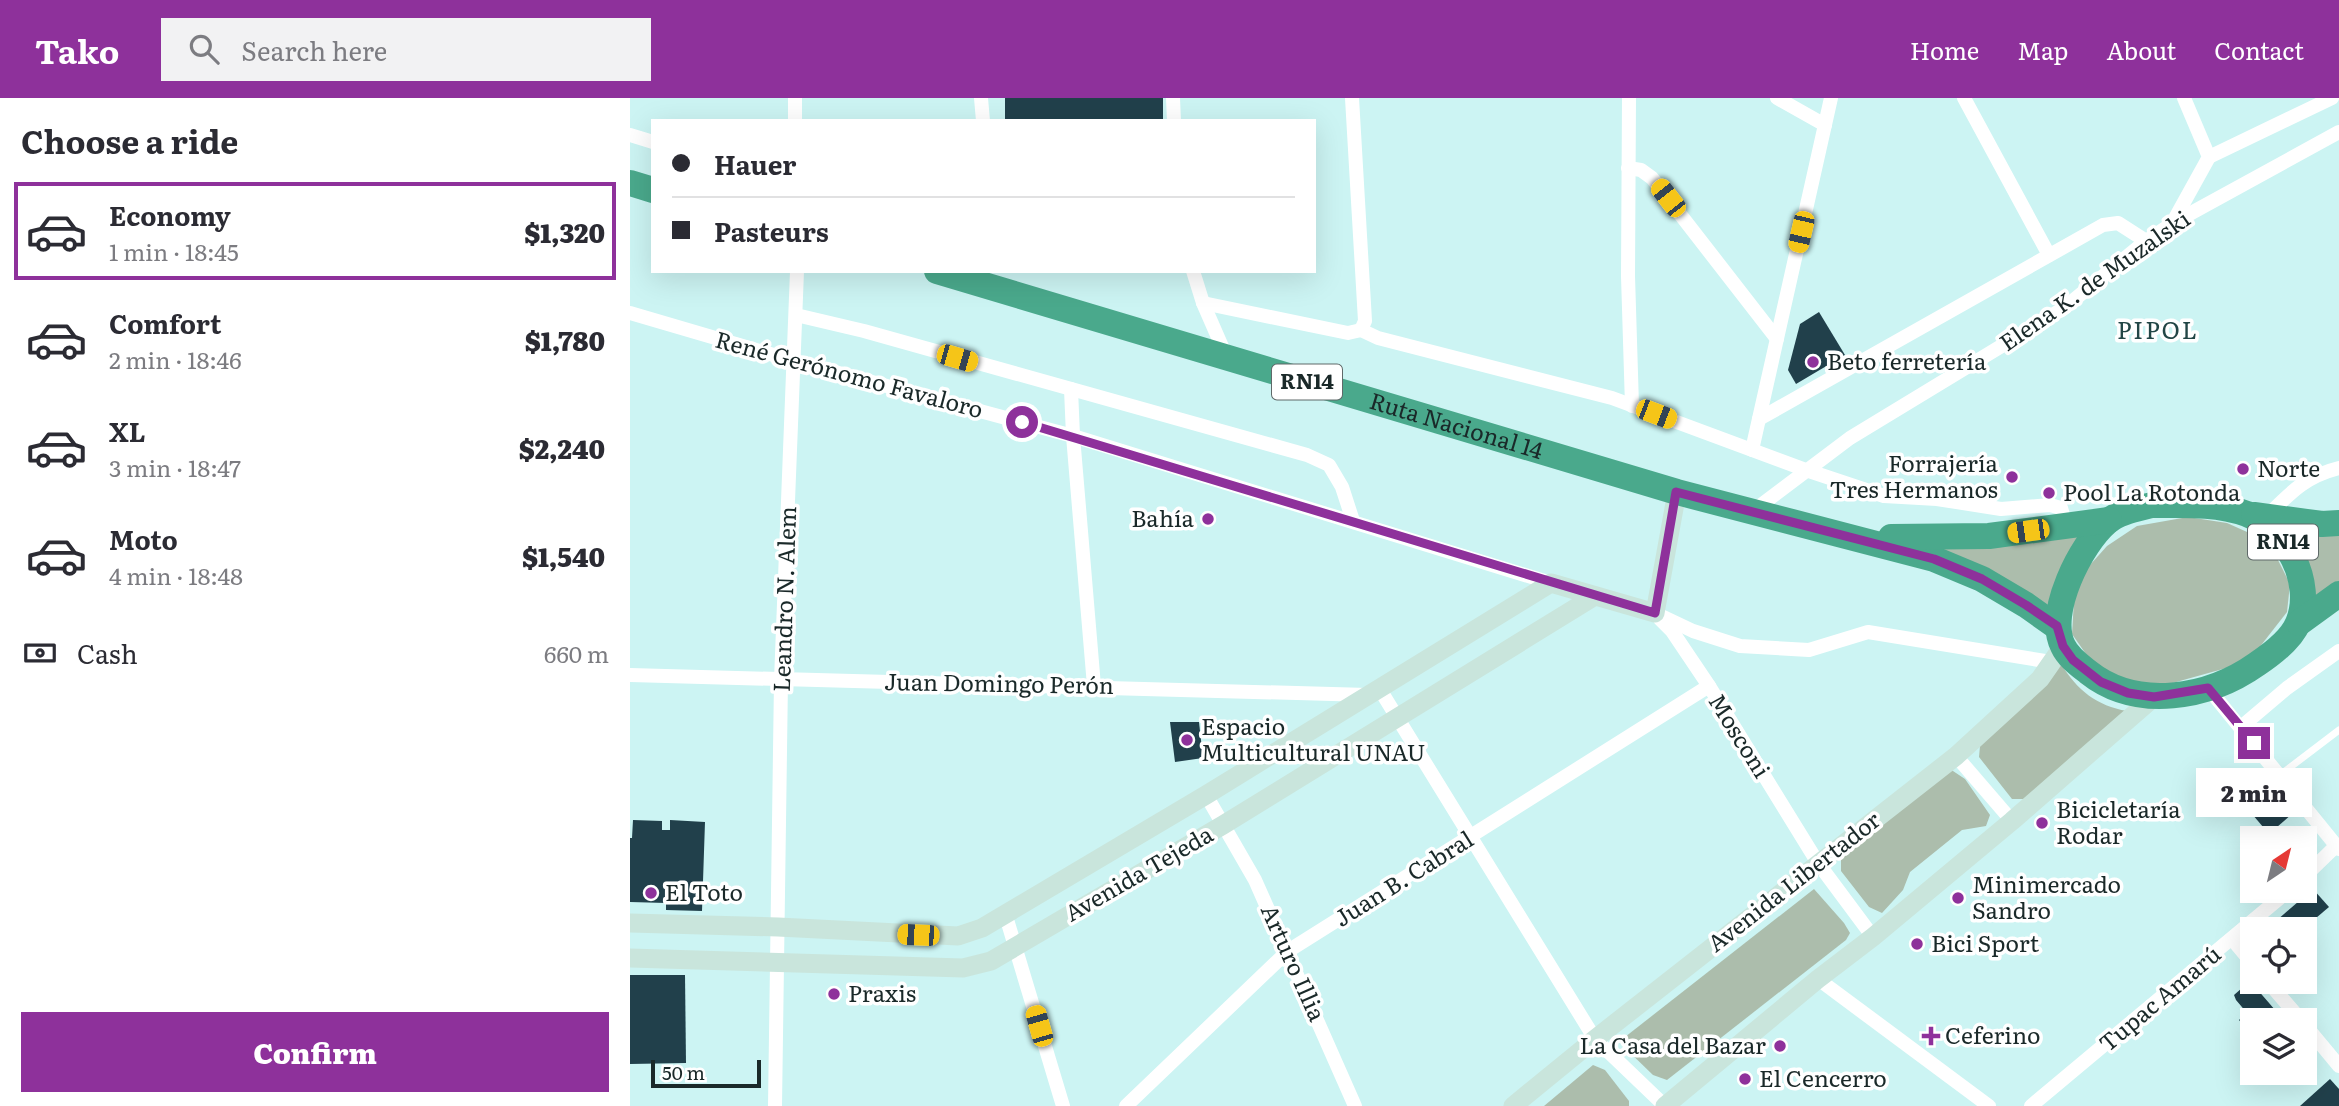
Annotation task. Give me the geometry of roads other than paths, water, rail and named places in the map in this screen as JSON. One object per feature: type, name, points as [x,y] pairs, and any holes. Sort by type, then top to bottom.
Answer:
[{"type":"highway","points":[[630,183],[651,189]]},
{"type":"highway","name":"Ruta Nacional 14","points":[[951,273],[971,276],[1227,358],[1676,492],[1934,559],[1982,579],[2026,605],[2057,645],[2073,660],[2101,682],[2128,693],[2154,697],[2208,688],[2241,675],[2290,637],[2299,623],[2339,594]]},
{"type":"highway","name":"Ruta Nacional 14","points":[[1859,538],[1989,536],[2109,520],[2130,510],[2152,505],[2207,505],[2322,524],[2339,523]]},
{"type":"highway","name":"Ruta Nacional 14","points":[[2257,515],[2270,526],[2297,565],[2304,596],[2299,623]]},
{"type":"highway","points":[[2057,645],[2066,587],[2095,534],[2109,520]]},
{"type":"main road","points":[[1550,583],[1655,613],[1676,492]]},
{"type":"main road","name":"Avenida Tejeda","points":[[630,923],[958,936],[982,928],[1206,795],[1550,583]]},
{"type":"main road","name":"Avenida Tejeda","points":[[630,958],[962,968],[991,961],[1223,825],[1594,596]]},
{"type":"main road","name":"Avenida Libertador","points":[[1513,1106],[1956,756],[2040,679],[2057,645]]},
{"type":"main road","points":[[1665,1106],[2012,821],[2154,697]]},
{"type":"street","points":[[795,98],[795,119]]},
{"type":"street","points":[[981,98],[983,119]]},
{"type":"street","points":[[1173,98],[1174,119]]},
{"type":"street","points":[[1352,98],[1365,321],[1360,330]]},
{"type":"street","points":[[1629,98],[1628,276],[1632,405]]},
{"type":"street","points":[[1777,98],[1825,125]]},
{"type":"street","points":[[1752,450],[1831,98]]},
{"type":"street","points":[[1964,98],[2049,255]]},
{"type":"street","points":[[2183,98],[2209,157]]},
{"type":"street","points":[[2173,223],[2209,157],[2332,98]]},
{"type":"street","name":"Elena K. de Muzalski","points":[[1753,511],[1850,438],[2064,308],[2146,241],[2173,223],[2339,132]]},
{"type":"street","points":[[630,135],[651,141]]},
{"type":"street","points":[[1629,168],[1641,170],[1652,178],[1777,339]]},
{"type":"street","points":[[1759,419],[2103,225],[2118,223],[2146,241]]},
{"type":"street","name":"Leandro N. Alem","points":[[776,961],[781,680],[797,273]]},
{"type":"street","points":[[1193,273],[1227,358]]},
{"type":"street","points":[[1203,303],[1348,333],[1360,330],[1378,338],[1599,395],[1884,496],[1937,499],[2001,509],[2049,505],[2061,508],[2066,525]]},
{"type":"street","name":"René Gerónomo Favaloro","points":[[630,313],[794,361],[1073,436],[1550,583]]},
{"type":"street","points":[[796,315],[1307,455],[1329,465],[1342,486],[1353,521]]},
{"type":"street","points":[[1071,389],[1094,686]]},
{"type":"street","points":[[2257,515],[2300,484],[2323,471],[2339,468]]},
{"type":"street","points":[[1655,613],[1693,631],[1740,646],[1809,650],[1868,632],[2057,645]]},
{"type":"street","name":"Mosconi","points":[[1655,613],[1672,631],[1709,686],[1818,863],[1873,937]]},
{"type":"street","points":[[2241,727],[2287,688],[2339,651]]},
{"type":"street","name":"Juan Domingo Perón","points":[[630,675],[1373,692]]},
{"type":"street","name":"Juan B. Cabral","points":[[1126,1106],[1289,951],[1709,686]]},
{"type":"street","points":[[2208,688],[2337,848],[2317,866]]},
{"type":"street","points":[[1373,692],[1398,718],[1595,1039],[1665,1106]]},
{"type":"street","points":[[1956,756],[2012,821]]},
{"type":"street","name":"Arturo Illia","points":[[1206,795],[1255,880],[1289,951],[1355,1106]]},
{"type":"street","name":"Tupac Amarú","points":[[2031,1106],[2274,903]]},
{"type":"street","points":[[1005,913],[1063,1106]]},
{"type":"street","points":[[2232,939],[2240,949]]},
{"type":"street","points":[[775,1106],[776,961]]},
{"type":"street","points":[[1818,979],[1989,1106]]},
{"type":"street","points":[[2278,994],[2291,1008]]},
{"type":"street","points":[[2317,1039],[2339,1066]]},
{"type":"lane","points":[[2280,775],[2339,730]]},
{"type":"place","name":"Beto ferretería","points":[[1813,362]]},
{"type":"place","name":"Norte","points":[[2243,469]]},
{"type":"place","name":"Forrajería Tres Hermanos","points":[[2012,477]]},
{"type":"place","name":"Pool La Rotonda","points":[[2049,493]]},
{"type":"place","name":"Bahía","points":[[1208,519]]},
{"type":"place","name":"Espacio Multicultural UNAU","points":[[1187,740]]},
{"type":"place","name":"Bicicletaría Rodar","points":[[2042,823]]},
{"type":"place","name":"El Toto","points":[[651,893]]},
{"type":"place","name":"Minimercado Sandro","points":[[1958,898]]},
{"type":"place","name":"Bici Sport","points":[[1917,944]]},
{"type":"place","name":"Praxis","points":[[834,994]]},
{"type":"place","name":"Ceferino","points":[[1931,1036]]},
{"type":"place","name":"La Casa del Bazar","points":[[1780,1046]]},
{"type":"place","name":"El Cencerro","points":[[1745,1079]]},
{"type":"district","name":"PIPOL","points":[[2158,331]]}]
